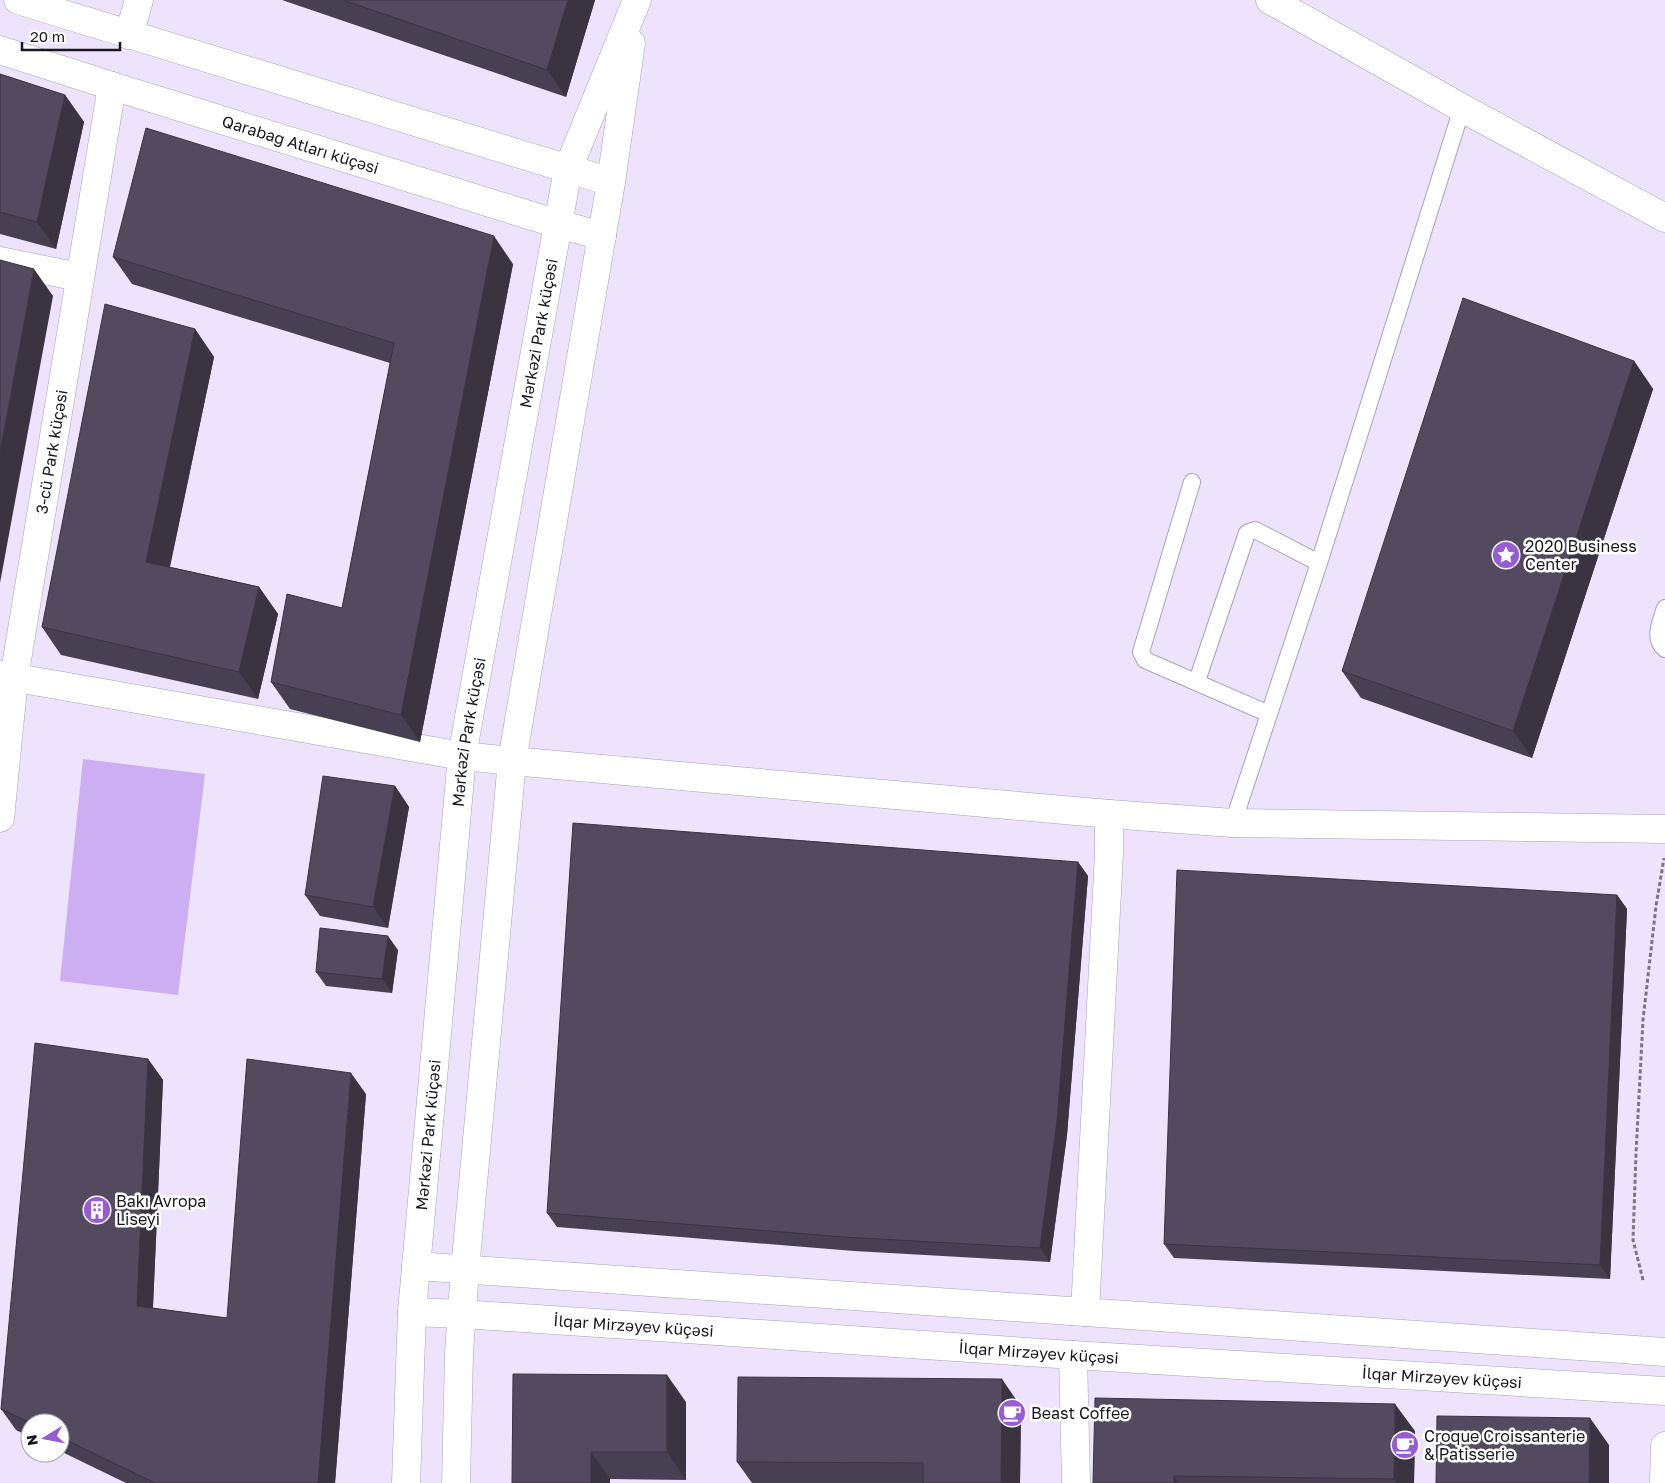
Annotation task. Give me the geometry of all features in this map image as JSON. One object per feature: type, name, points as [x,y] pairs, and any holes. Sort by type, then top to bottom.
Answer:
[{"type":"street","points":[[18,0],[611,182]]},
{"type":"street","points":[[129,35],[140,0]]},
{"type":"street","points":[[1270,0],[1462,108],[1665,218]]},
{"type":"street","name":"Mərkəzi Park küçəsi","points":[[406,1483],[412,1312],[462,756],[568,168],[637,1]]},
{"type":"street","name":"Mərkəzi Park küçəsi","points":[[456,1483],[459,1353],[465,1270],[512,761],[611,182],[637,1]]},
{"type":"street","name":"Qarabağ Atları küçəsi","points":[[0,50],[558,224],[602,236]]},
{"type":"street","name":"3-cü Park küçəsi","points":[[0,818],[7,677],[112,86]]},
{"type":"street","points":[[0,260],[79,277]]},
{"type":"street","points":[[7,677],[462,756],[512,761],[1109,814],[1233,823],[1665,829]]},
{"type":"street","points":[[1085,1312],[1110,854],[1109,814]]},
{"type":"street","points":[[416,1266],[1665,1352]]},
{"type":"street","name":"İlqar Mirzəyev küçəsi","points":[[412,1312],[1665,1391]]},
{"type":"street","points":[[1073,1355],[1076,1483]]},
{"type":"street","points":[[1664,1483],[1665,1446]]},
{"type":"lane","points":[[1233,823],[1319,563],[1462,108]]},
{"type":"lane","points":[[1192,482],[1141,652],[1145,660],[1198,681],[1270,714]]},
{"type":"lane","points":[[1198,681],[1248,533],[1255,530],[1319,563]]},
{"type":"lane","points":[[1665,608],[1658,631],[1661,646],[1665,649]]},
{"type":"path","points":[[1643,1280],[1633,1240],[1636,1153],[1643,1020],[1656,906],[1665,855]]},
{"type":"shaded area","points":[[83,759],[205,774],[178,995],[60,981]]},
{"type":"building","points":[[343,0],[568,0],[547,70]]},
{"type":"building","points":[[0,74],[65,95],[37,222],[0,212]]},
{"type":"building","points":[[146,128],[494,236],[401,715],[271,682],[287,594],[342,608],[394,343],[113,257]]},
{"type":"building","points":[[0,260],[34,269],[0,452]]},
{"type":"building","points":[[1463,298],[1634,361],[1513,731],[1342,671]]},
{"type":"building","points":[[105,304],[195,329],[146,562],[259,587],[239,672],[42,627]]},
{"type":"building","points":[[323,776],[395,786],[373,907],[305,895]]},
{"type":"building","points":[[573,823],[1078,862],[1057,1121],[1040,1248],[844,1237],[547,1213]]},
{"type":"building","points":[[1177,870],[1617,895],[1600,1265],[1164,1244]]},
{"type":"building","points":[[320,928],[388,936],[382,979],[316,972]]},
{"type":"building","name":"Bakı Avropa Liseyi","points":[[35,1043],[148,1059],[137,1306],[227,1318],[247,1059],[351,1073],[318,1483],[155,1483],[70,1442],[70,1413],[20,1413],[20,1418],[1,1409]]},
{"type":"building","points":[[513,1374],[667,1375],[667,1452],[591,1452],[591,1483],[512,1483]]},
{"type":"building","points":[[738,1377],[1002,1379],[1001,1483],[923,1483],[923,1463],[737,1462]]},
{"type":"building","points":[[1095,1398],[1395,1404],[1394,1479],[1174,1476],[1174,1483],[1093,1483]]},
{"type":"building","points":[[1437,1416],[1590,1418],[1589,1483],[1436,1483]]},
{"type":"place","name":"2020 Business Center","points":[[1506,555]]},
{"type":"place","name":"Bakı Avropa Liseyi","points":[[97,1210]]},
{"type":"place","name":"Beast Coffee","points":[[1012,1413]]},
{"type":"place","name":"Croque Croissanterie & Patisserie","points":[[1405,1445]]}]
